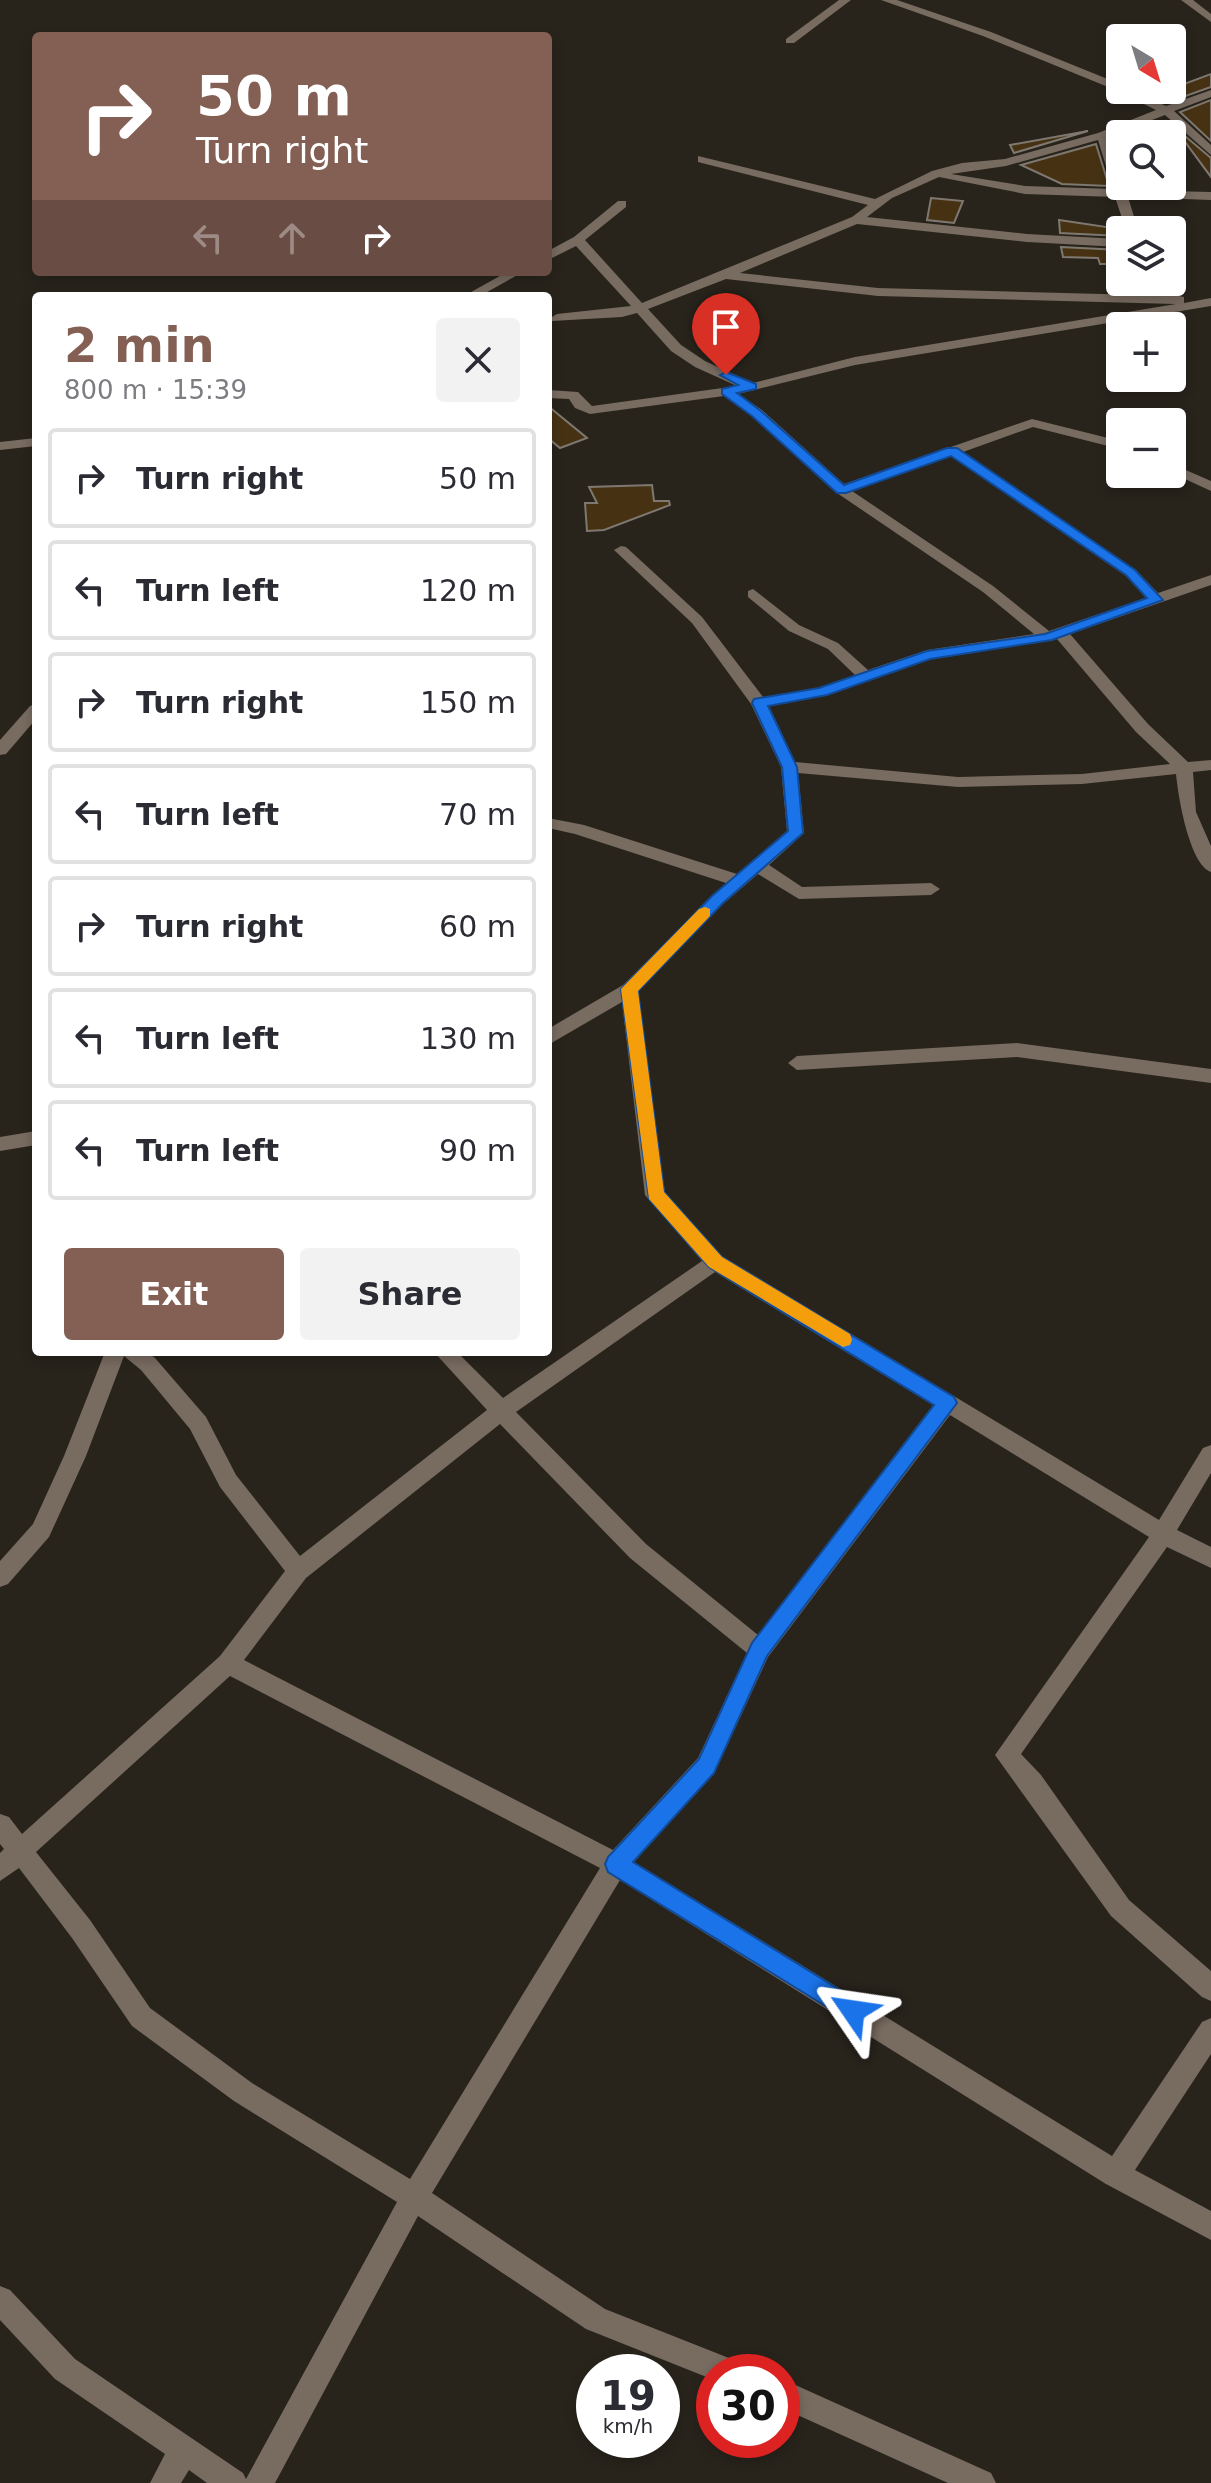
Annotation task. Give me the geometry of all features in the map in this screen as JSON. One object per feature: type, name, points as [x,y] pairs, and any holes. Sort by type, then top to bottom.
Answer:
[{"type":"street","points":[[790,41],[846,0]]},
{"type":"street","points":[[886,0],[987,34],[1106,82]]},
{"type":"street","points":[[1186,0],[1211,19]]},
{"type":"street","points":[[557,318],[622,313],[639,308],[856,220],[888,195],[936,174],[962,167],[1006,162],[1102,135],[1211,93]]},
{"type":"street","points":[[1153,104],[1167,111],[1211,151]]},
{"type":"street","points":[[1102,135],[1106,147]]},
{"type":"street","points":[[702,159],[878,204]]},
{"type":"street","points":[[936,174],[1025,190],[1106,193]]},
{"type":"street","points":[[1186,195],[1211,196]]},
{"type":"street","points":[[552,254],[578,240],[622,204]]},
{"type":"street","points":[[856,220],[1027,238],[1106,242]]},
{"type":"street","points":[[578,240],[676,348],[700,364],[752,387]]},
{"type":"street","points":[[726,275],[878,292],[1211,301]]},
{"type":"street","points":[[478,292],[509,276]]},
{"type":"street","points":[[552,394],[573,395],[580,405],[590,410],[726,391],[855,361],[1211,301]]},
{"type":"street","points":[[726,391],[757,413],[842,490],[1032,423],[1106,442]]},
{"type":"street","points":[[0,446],[32,442]]},
{"type":"street","points":[[952,451],[1131,573],[1156,600]]},
{"type":"street","points":[[1186,475],[1211,487]]},
{"type":"street","points":[[849,495],[1054,635],[1184,768],[1188,812],[1211,866]]},
{"type":"street","points":[[552,1036],[629,989],[739,881],[796,833],[789,767],[759,703],[697,620],[621,550]]},
{"type":"street","points":[[759,703],[822,692],[927,655],[1054,635],[1211,580]]},
{"type":"street","points":[[753,594],[794,628],[833,646],[866,677]]},
{"type":"street","points":[[0,750],[32,714]]},
{"type":"street","points":[[789,767],[958,782],[1082,779],[1211,765]]},
{"type":"street","points":[[552,824],[578,829],[739,881]]},
{"type":"street","points":[[757,865],[799,893],[931,889]]},
{"type":"street","points":[[629,989],[655,1195],[715,1262],[1163,1534],[1211,1558]]},
{"type":"street","points":[[797,1063],[1017,1050],[1211,1076]]},
{"type":"street","points":[[0,1144],[32,1139]]},
{"type":"street","points":[[10,1860],[228,1663],[298,1571],[501,1411],[715,1262]]},
{"type":"street","points":[[0,1577],[41,1530],[75,1456],[113,1356]]},
{"type":"street","points":[[137,1356],[148,1364],[198,1423],[228,1481],[298,1571]]},
{"type":"street","points":[[448,1356],[638,1551],[760,1650]]},
{"type":"street","points":[[259,2483],[414,2197],[616,1864],[706,1766],[760,1650],[947,1403]]},
{"type":"street","points":[[1211,1454],[1163,1534],[1007,1755],[1032,1783],[1120,1908],[1211,1988]]},
{"type":"street","points":[[228,1663],[616,1864],[1116,2174],[1211,2226]]},
{"type":"street","points":[[0,1825],[10,1860],[81,1929],[141,2017],[243,2092],[414,2197],[596,2319],[696,2359]]},
{"type":"street","points":[[1116,2174],[1211,2031]]},
{"type":"street","points":[[0,2300],[65,2369],[233,2483]]},
{"type":"street","points":[[800,2401],[981,2483]]},
{"type":"street","points":[[165,2483],[184,2450]]},
{"type":"building","points":[[1211,74],[1211,87],[1186,96],[1186,83]]},
{"type":"building","points":[[1211,100],[1211,141],[1180,112]]},
{"type":"building","points":[[1088,131],[1014,153],[1010,145]]},
{"type":"building","points":[[1186,137],[1211,158],[1211,177],[1186,143]]},
{"type":"building","points":[[1096,144],[1106,186],[1062,184],[1021,165]]},
{"type":"building","points":[[931,198],[963,201],[954,223],[927,220]]},
{"type":"building","points":[[1059,220],[1106,227],[1106,235],[1060,233]]},
{"type":"building","points":[[1061,247],[1106,249],[1106,264],[1100,264],[1098,258],[1063,257]]},
{"type":"building","points":[[552,409],[587,438],[560,448],[552,441]]},
{"type":"building","points":[[652,485],[654,501],[669,501],[670,505],[604,530],[587,531],[585,503],[597,503],[589,487]]},
{"type":"slow traffic","points":[[705,913],[629,989],[655,1195],[715,1262],[843,1340]]},
{"type":"route","points":[[726,375],[752,387],[726,391],[757,413],[842,490],[872,482],[952,451],[1131,573],[1156,600],[1047,637],[927,655],[822,692],[759,703],[789,767],[796,833],[717,900],[629,989],[655,1195],[715,1262],[947,1403],[760,1650],[706,1766],[616,1864],[853,2011]]}]
